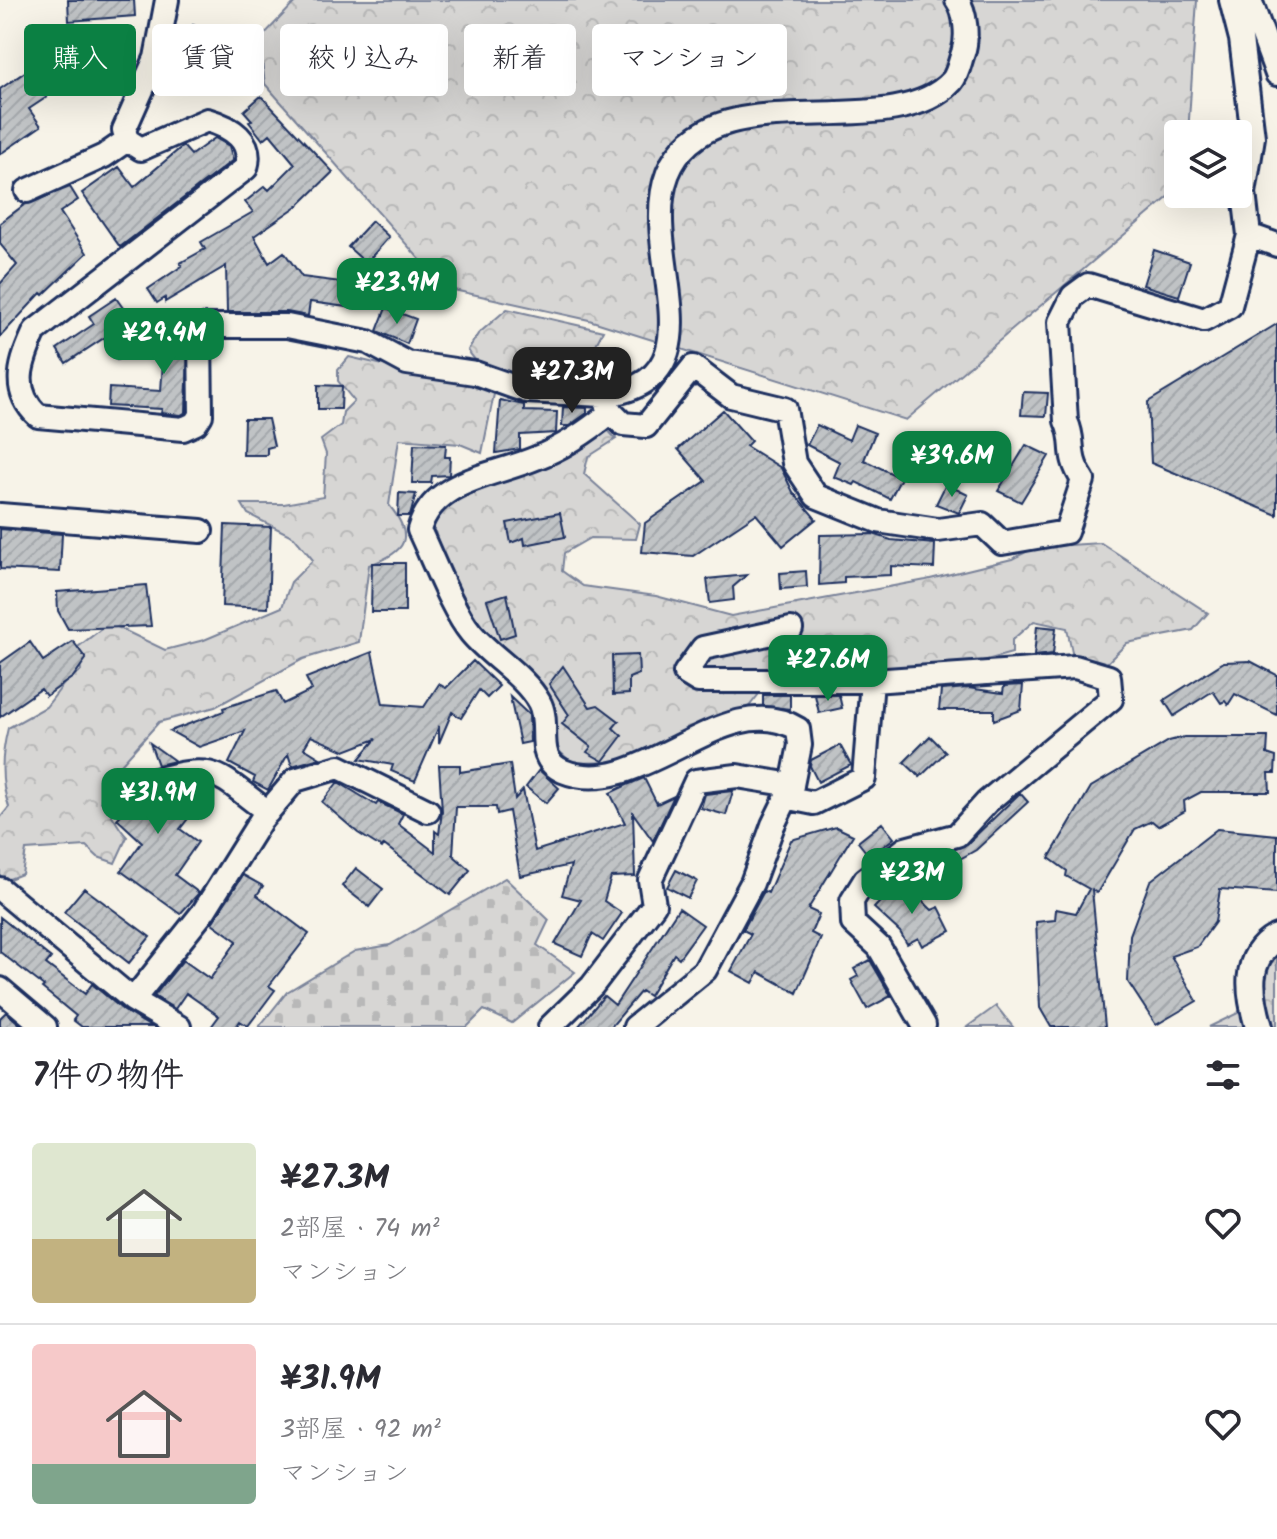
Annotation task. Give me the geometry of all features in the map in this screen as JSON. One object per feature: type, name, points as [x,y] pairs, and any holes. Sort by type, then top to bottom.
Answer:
[{"type":"street","points":[[167,0],[156,58],[124,130],[127,140],[141,149],[207,120],[235,132],[247,145],[249,156],[246,168],[35,331],[25,355],[20,390],[25,404],[38,416],[183,429],[196,423],[201,415],[200,336],[207,326],[287,326],[368,342],[407,363],[475,373],[526,391],[607,404],[623,424],[646,426],[693,367],[731,396],[785,409],[794,463],[816,496],[878,521],[938,530],[982,524],[1002,543],[1066,532],[1083,480],[1072,463],[1070,430],[1066,421],[1060,322],[1073,296],[1088,285],[1204,320],[1230,306],[1249,235],[1244,193],[1253,137],[1241,39],[1231,0]]},
{"type":"street","points":[[635,1027],[705,970],[752,883],[773,825],[790,791],[800,745],[798,729],[786,721],[763,718],[723,728],[642,764],[602,777],[562,771],[546,757],[542,740],[546,717],[538,699],[470,632],[419,530],[423,514],[451,490],[551,452],[579,438],[607,404],[655,377],[670,349],[671,312],[661,215],[664,182],[678,154],[698,135],[725,120],[904,107],[933,96],[954,79],[966,45],[963,8],[957,0]]},
{"type":"street","points":[[1250,0],[1277,74]]},
{"type":"street","points":[[27,191],[104,156],[127,140]]},
{"type":"street","points":[[1249,235],[1277,245]]},
{"type":"street","points":[[0,515],[201,531]]},
{"type":"street","points":[[791,629],[703,648],[685,673],[698,681],[872,681],[1075,667],[1109,677],[1111,699],[987,802],[957,835],[905,849],[865,880],[852,901],[853,923],[879,947],[924,1025]]},
{"type":"street","points":[[550,1027],[592,986],[654,905],[650,880],[696,781],[737,776],[790,791],[814,803],[864,778],[872,681]]},
{"type":"street","points":[[133,1000],[204,911],[268,812],[295,780],[339,767],[428,811]]},
{"type":"street","points":[[156,780],[192,770],[210,771],[268,812]]},
{"type":"street","points":[[0,889],[133,1000],[179,1027]]},
{"type":"street","points":[[1259,1027],[1251,996],[1251,968],[1277,938]]},
{"type":"street","points":[[0,989],[45,1027]]},
{"type":"green space","points":[[297,0],[1197,0],[1189,120],[1164,120],[1164,201],[906,420],[589,320],[445,288],[265,84],[264,35]]},
{"type":"green space","points":[[507,309],[603,331],[593,350],[598,367],[583,381],[519,379],[489,370],[477,362],[468,350],[478,334]]},
{"type":"green space","points":[[349,357],[439,378],[473,382],[494,394],[482,453],[460,444],[399,439],[389,505],[402,526],[403,542],[392,555],[369,565],[359,642],[303,659],[215,707],[159,722],[105,782],[101,801],[127,837],[115,863],[98,857],[86,846],[26,850],[22,874],[4,881],[0,878],[0,818],[9,807],[2,768],[8,728],[46,707],[67,680],[81,671],[78,647],[109,623],[165,650],[204,640],[282,607],[291,582],[313,560],[294,537],[248,514],[242,504],[284,504],[323,497],[326,454],[321,440],[341,425],[343,412],[354,401],[338,381],[338,370]]},
{"type":"green space","points":[[604,426],[616,439],[588,457],[584,474],[640,524],[636,539],[590,538],[564,553],[562,571],[583,586],[656,596],[731,616],[926,580],[1012,559],[1036,547],[1101,543],[1208,613],[1193,630],[1127,643],[1104,666],[1075,667],[1067,628],[1034,621],[1012,640],[1012,653],[983,661],[767,684],[747,709],[650,747],[625,762],[572,763],[558,750],[552,710],[502,657],[453,586],[433,526],[446,500],[540,469]]},
{"type":"green space","points":[[505,878],[549,920],[537,945],[575,972],[512,1023],[484,1010],[467,1027],[259,1027],[287,992],[355,951],[390,945]]},
{"type":"green space","points":[[1277,952],[1277,1027],[1209,1027],[1238,1013],[1272,954]]},
{"type":"green space","points":[[996,1006],[1013,1027],[967,1027]]},
{"type":"building","points":[[68,0],[134,0],[135,16],[69,21]]},
{"type":"building","points":[[24,73],[24,96],[47,97],[29,109],[41,126],[0,154],[0,89]]},
{"type":"building","points":[[261,96],[333,172],[300,204],[254,236],[269,263],[284,252],[302,277],[357,284],[354,308],[310,302],[308,316],[287,312],[227,312],[226,266],[165,302],[165,298],[157,303],[148,289],[182,266],[180,263],[205,249],[201,242],[253,212],[245,202],[265,186],[269,190],[295,164],[270,134],[263,140],[244,111]]},
{"type":"building","points":[[215,138],[229,146],[233,160],[120,247],[82,193],[119,167],[134,187],[183,146],[191,155]]},
{"type":"building","points":[[70,187],[78,200],[60,212],[87,253],[43,295],[41,293],[0,337],[0,284],[17,265],[0,244],[0,223],[24,205]]},
{"type":"building","points":[[372,221],[389,237],[366,263],[348,247]]},
{"type":"building","points":[[1154,250],[1190,262],[1179,296],[1143,285]]},
{"type":"building","points":[[116,298],[128,315],[124,324],[138,348],[117,360],[104,338],[66,363],[57,349],[94,324],[89,316]]},
{"type":"building","points":[[386,308],[416,319],[407,344],[377,331]]},
{"type":"building","points":[[166,317],[189,319],[186,412],[181,415],[161,413],[162,409],[108,406],[109,388],[161,391]]},
{"type":"building","points":[[1277,324],[1277,515],[1151,463],[1148,402]]},
{"type":"building","points":[[318,385],[342,386],[341,409],[318,409]]},
{"type":"building","points":[[1023,392],[1048,393],[1046,416],[1021,415]]},
{"type":"building","points":[[500,400],[524,405],[524,411],[557,412],[556,433],[520,435],[520,449],[496,453]]},
{"type":"building","points":[[563,407],[587,408],[587,413],[569,426],[562,426]]},
{"type":"building","points":[[723,410],[751,441],[746,446],[781,468],[793,492],[816,519],[783,546],[756,514],[693,556],[642,552],[645,523],[706,481],[678,449]]},
{"type":"building","points":[[244,419],[268,419],[274,446],[267,448],[267,455],[243,455]]},
{"type":"building","points":[[817,425],[849,440],[855,425],[875,433],[864,460],[901,478],[890,499],[856,482],[854,485],[834,477],[840,462],[807,445]]},
{"type":"building","points":[[414,444],[446,445],[445,457],[450,457],[449,475],[432,476],[431,483],[412,483]]},
{"type":"building","points":[[1026,445],[1049,456],[1021,502],[998,491]]},
{"type":"building","points":[[946,484],[968,495],[959,513],[936,504]]},
{"type":"building","points":[[399,493],[416,494],[410,516],[398,516]]},
{"type":"building","points":[[560,513],[565,537],[525,545],[524,538],[511,543],[507,523]]},
{"type":"building","points":[[225,525],[271,527],[268,608],[222,606]]},
{"type":"building","points":[[0,529],[62,534],[60,572],[0,569]]},
{"type":"building","points":[[873,534],[891,540],[935,544],[934,568],[891,566],[891,575],[844,577],[844,583],[819,585],[820,535]]},
{"type":"building","points":[[372,563],[405,563],[405,612],[371,612]]},
{"type":"building","points":[[806,571],[807,587],[781,589],[780,573]]},
{"type":"building","points":[[747,575],[733,587],[734,600],[710,603],[707,579]]},
{"type":"building","points":[[146,585],[151,626],[68,629],[58,611],[57,592]]},
{"type":"building","points":[[507,594],[515,634],[500,639],[487,600]]},
{"type":"building","points":[[1037,626],[1056,628],[1053,654],[1034,656]]},
{"type":"building","points":[[73,641],[86,659],[73,677],[46,696],[41,689],[0,717],[0,663],[30,642],[43,661]]},
{"type":"building","points":[[372,652],[383,704],[424,707],[439,684],[446,688],[473,661],[499,686],[487,698],[479,690],[461,718],[452,712],[439,743],[439,726],[415,781],[391,771],[393,765],[359,759],[376,739],[345,751],[311,736],[304,748],[320,758],[292,766],[288,754],[268,790],[253,782],[255,777],[229,763],[245,731],[199,747],[170,731],[224,711],[223,708],[276,691],[283,704],[312,690],[306,678]]},
{"type":"building","points":[[638,655],[639,674],[629,678],[629,694],[613,695],[612,656]]},
{"type":"building","points":[[1250,661],[1277,675],[1277,715],[1235,694],[1228,705],[1225,701],[1221,703],[1213,691],[1174,716],[1164,700],[1224,662]]},
{"type":"building","points":[[563,666],[590,707],[598,705],[619,721],[613,728],[622,736],[603,761],[587,752],[591,747],[562,724],[569,715],[549,684]]},
{"type":"building","points":[[1023,685],[1021,710],[994,720],[994,710],[939,710],[941,690],[968,688],[1003,693],[1004,686]]},
{"type":"building","points":[[763,695],[790,695],[790,709],[763,706]]},
{"type":"building","points":[[815,695],[839,695],[842,708],[819,713]]},
{"type":"building","points":[[510,697],[529,715],[530,742],[520,744]]},
{"type":"building","points":[[930,736],[946,752],[920,777],[904,762]]},
{"type":"building","points":[[1184,737],[1268,737],[1267,754],[1276,757],[1275,773],[1269,773],[1270,792],[1201,792],[1184,801],[1185,811],[1158,826],[1152,821],[1135,829],[1097,893],[1092,890],[1105,1027],[1051,1027],[1040,1008],[1036,922],[1055,920],[1056,909],[1076,913],[1089,889],[1066,876],[1067,871],[1049,858],[1091,787],[1169,741]]},
{"type":"building","points":[[150,743],[175,761],[158,765]]},
{"type":"building","points":[[840,745],[851,765],[818,782],[810,766],[811,760]]},
{"type":"building","points":[[510,764],[515,799],[523,790],[535,851],[625,823],[610,793],[644,778],[657,804],[674,796],[653,841],[633,813],[635,876],[611,877],[604,901],[622,913],[603,941],[592,934],[582,956],[555,944],[581,900],[562,895],[571,865],[520,876],[509,811],[497,814],[496,807],[456,807],[453,855],[470,870],[450,895],[384,845],[382,848],[358,833],[322,802],[338,782],[376,805],[378,802],[403,814],[398,824],[435,852],[435,831],[439,834],[442,811],[439,765],[460,765],[460,772]]},
{"type":"building","points":[[130,766],[142,778],[147,790],[159,794],[173,807],[168,791],[194,786],[211,789],[180,829],[198,842],[175,875],[199,893],[180,914],[121,871],[142,842],[117,819],[124,811],[105,792]]},
{"type":"building","points":[[539,770],[559,788],[546,803],[526,787]]},
{"type":"building","points":[[733,791],[726,815],[701,808],[705,794]]},
{"type":"building","points":[[1020,793],[1028,802],[976,850],[940,870],[937,867],[953,850],[967,844]]},
{"type":"building","points":[[882,823],[894,838],[870,857],[858,842]]},
{"type":"building","points":[[836,827],[853,835],[808,909],[819,914],[811,933],[821,938],[797,993],[759,972],[753,983],[731,971],[751,934],[743,930],[764,891],[768,893],[791,840]]},
{"type":"building","points":[[1217,829],[1277,835],[1277,893],[1220,889],[1215,922],[1197,947],[1171,956],[1197,1001],[1156,1025],[1128,982],[1130,935],[1150,881]]},
{"type":"building","points":[[356,868],[383,889],[369,907],[342,886]]},
{"type":"building","points":[[676,870],[697,881],[688,898],[667,887]]},
{"type":"building","points":[[243,875],[263,886],[257,895],[309,934],[269,986],[275,990],[248,1026],[240,1021],[236,1027],[211,1027],[219,1016],[186,993],[175,1009],[154,996],[183,960],[210,979],[237,941],[212,923]]},
{"type":"building","points":[[901,880],[932,910],[939,907],[951,931],[922,946],[918,938],[907,944],[900,932],[874,908]]},
{"type":"building","points":[[84,888],[150,937],[129,963],[64,912]]},
{"type":"building","points":[[679,908],[703,925],[679,958],[674,954],[649,996],[641,991],[611,1027],[578,1027],[604,996],[615,1005]]},
{"type":"building","points":[[0,917],[51,958],[46,964],[85,994],[92,984],[124,1011],[151,1027],[82,1027],[73,1020],[76,1016],[42,988],[44,986],[0,952]]},
{"type":"building","points":[[870,960],[891,996],[867,1009],[851,980],[858,976],[854,969]]},
{"type":"building","points":[[6,1012],[23,1027],[0,1027],[0,1018]]}]
